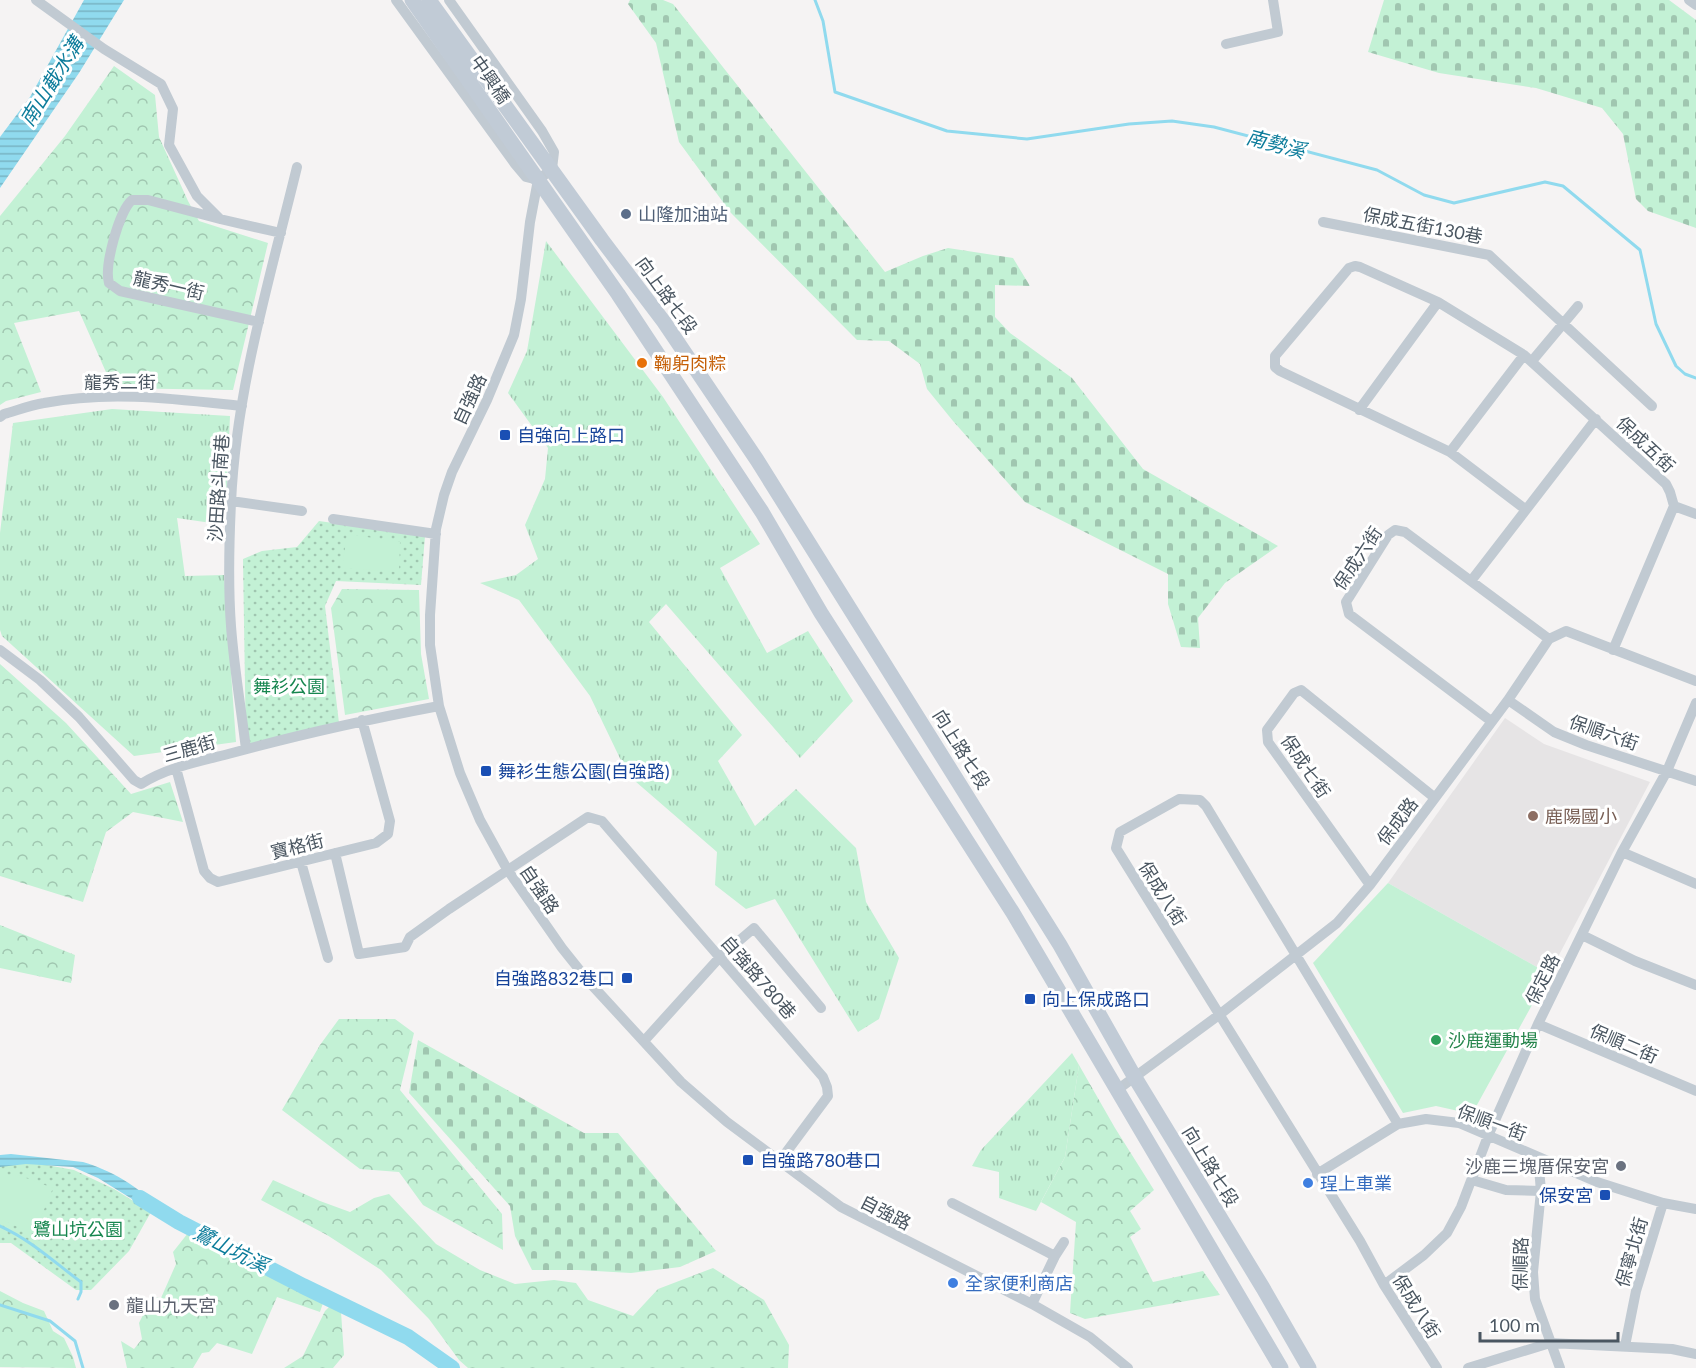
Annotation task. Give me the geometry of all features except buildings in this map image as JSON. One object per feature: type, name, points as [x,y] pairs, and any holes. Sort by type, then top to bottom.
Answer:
[{"type":"main road","name":"中興橋","points":[[412,0],[538,180]]},
{"type":"main road","name":"中興橋","points":[[429,0],[552,169]]},
{"type":"main road","name":"向上路七段","points":[[552,169],[664,322],[757,460],[1035,904],[1134,1076],[1263,1287],[1309,1368]]},
{"type":"main road","points":[[538,180],[618,294],[762,512],[821,613],[1013,913],[1281,1368]]},
{"type":"street","points":[[36,0],[104,49],[161,84],[173,109],[169,145],[197,196],[220,219],[281,232]]},
{"type":"street","points":[[396,0],[515,164],[526,177],[538,180],[552,169],[554,152],[542,131],[449,0]]},
{"type":"street","points":[[1226,44],[1278,32],[1273,0]]},
{"type":"street","points":[[1689,0],[1696,5]]},
{"type":"street","name":"沙田路斗南巷","points":[[246,749],[231,620],[231,501],[242,406],[259,322],[297,168]]},
{"type":"street","name":"自強路","points":[[538,180],[514,334],[487,400],[452,472],[444,495],[436,534],[430,645],[439,706],[460,773],[480,820],[507,869],[562,948],[590,983],[681,1082],[727,1122],[844,1209],[1032,1304],[1090,1337],[1128,1368]]},
{"type":"street","name":"龍秀一街","points":[[220,219],[148,200],[132,200],[123,211],[107,270],[109,283],[120,291],[259,322]]},
{"type":"street","name":"保成五街130巷","points":[[1323,222],[1489,255],[1652,406]]},
{"type":"street","points":[[1525,509],[1449,452],[1280,371],[1275,367],[1275,356],[1349,268],[1355,266],[1438,302],[1528,358],[1596,419]]},
{"type":"street","points":[[1359,410],[1438,302]]},
{"type":"street","points":[[1449,452],[1528,358],[1578,306]]},
{"type":"street","name":"龍秀二街","points":[[0,417],[44,403],[129,396],[242,406]]},
{"type":"street","name":"保成五街","points":[[1471,581],[1596,419],[1666,484],[1674,506]]},
{"type":"street","points":[[231,501],[302,511]]},
{"type":"street","points":[[1613,650],[1674,506],[1696,514]]},
{"type":"street","points":[[333,519],[436,534]]},
{"type":"street","name":"保成六街","points":[[1491,721],[1349,614],[1346,602],[1388,535],[1395,530],[1405,532],[1549,639]]},
{"type":"street","points":[[1549,639],[1566,632],[1696,681]]},
{"type":"street","name":"保成路","points":[[1117,1090],[1219,1015],[1337,923],[1370,885],[1435,798],[1549,639]]},
{"type":"street","name":"三鹿街","points":[[0,650],[40,680],[79,717],[134,780],[141,784],[165,771],[246,749],[362,720],[439,706]]},
{"type":"street","name":"保成七街","points":[[1370,885],[1268,742],[1267,730],[1294,693],[1301,690],[1435,798]]},
{"type":"street","name":"保順六街","points":[[1508,699],[1554,732],[1586,745],[1696,781]]},
{"type":"street","name":"保定路","points":[[1384,1285],[1424,1255],[1447,1233],[1461,1207],[1488,1136],[1538,1024],[1622,852],[1667,771],[1696,703]]},
{"type":"street","name":"寶格街","points":[[176,768],[204,871],[210,878],[218,882],[335,854],[376,843],[388,834],[390,821],[362,720]]},
{"type":"street","name":"保成八街","points":[[1398,1124],[1206,806],[1200,800],[1179,798],[1120,832],[1116,848],[1437,1368]]},
{"type":"street","name":"自強路780巷","points":[[507,869],[588,817],[602,821],[823,1077],[828,1096],[779,1162]]},
{"type":"street","points":[[1622,852],[1696,884]]},
{"type":"street","points":[[335,854],[359,954],[405,947],[410,937],[507,869]]},
{"type":"street","points":[[301,862],[328,958]]},
{"type":"street","points":[[644,1041],[720,957],[754,928],[821,1008]]},
{"type":"street","points":[[1582,935],[1635,961],[1696,985]]},
{"type":"street","name":"保順二街","points":[[1538,1024],[1696,1090]]},
{"type":"street","name":"保順一街","points":[[1317,1174],[1398,1124],[1426,1119],[1459,1124],[1597,1182],[1663,1203],[1696,1209]]},
{"type":"street","name":"保順路","points":[[1538,1157],[1541,1191],[1533,1272],[1535,1299],[1560,1368]]},
{"type":"street","points":[[1472,1180],[1506,1190],[1541,1191]]},
{"type":"street","points":[[952,1203],[1055,1256]]},
{"type":"street","name":"保寧北街","points":[[1625,1346],[1636,1291],[1663,1203]]},
{"type":"street","points":[[1032,1304],[1064,1242]]},
{"type":"street","points":[[1467,1368],[1550,1343],[1672,1349],[1696,1354]]},
{"type":"shaded area","name":"鹿陽國小","points":[[1505,718],[1544,744],[1650,782],[1549,974],[1388,883]]},
{"type":"green space","points":[[630,0],[663,0],[673,4],[885,272],[948,248],[1013,258],[1030,286],[995,285],[995,317],[1010,333],[1072,378],[1143,469],[1278,546],[1225,583],[1198,618],[1200,648],[1181,647],[1168,604],[1168,574],[1025,502],[927,389],[920,364],[889,341],[857,340],[731,213],[679,142],[656,43],[628,4]]},
{"type":"green space","points":[[1384,0],[1669,0],[1696,20],[1696,228],[1648,211],[1636,199],[1623,134],[1602,108],[1536,88],[1439,73],[1368,52]]},
{"type":"green space","points":[[114,66],[155,95],[159,137],[199,221],[268,243],[233,390],[113,388],[79,311],[14,323],[41,392],[6,401],[0,405],[0,216],[65,136]]},
{"type":"green space","points":[[546,241],[663,397],[760,544],[720,568],[767,653],[808,631],[853,701],[800,758],[666,604],[649,622],[742,735],[718,761],[755,826],[796,789],[856,848],[866,902],[899,958],[879,1019],[858,1032],[775,899],[746,909],[715,885],[717,852],[628,775],[590,696],[519,600],[480,583],[516,575],[538,559],[525,525],[545,479],[548,448],[508,393],[527,351]]},
{"type":"green space","points":[[112,409],[230,416],[225,525],[177,518],[185,576],[224,575],[236,742],[134,756],[2,636],[0,630],[0,533],[13,423]]},
{"type":"green space","name":"舞衫公園","points":[[319,521],[425,536],[421,585],[336,581],[325,606],[339,723],[246,749],[243,559],[262,551],[297,547]]},
{"type":"green space","points":[[347,534],[400,542],[399,572],[342,568]]},
{"type":"green space","points":[[342,589],[419,590],[421,654],[429,699],[345,715],[331,608]]},
{"type":"green space","points":[[0,664],[66,723],[131,794],[170,782],[183,822],[133,812],[106,832],[83,902],[0,876]]},
{"type":"green space","name":"沙鹿運動場","points":[[1388,883],[1549,974],[1472,1114],[1436,1106],[1403,1113],[1313,963]]},
{"type":"green space","points":[[0,925],[75,955],[71,983],[0,968]]},
{"type":"green space","points":[[339,1019],[395,1019],[414,1033],[400,1090],[502,1214],[503,1250],[423,1205],[399,1172],[360,1169],[282,1110],[320,1045]]},
{"type":"green space","points":[[418,1040],[584,1133],[618,1133],[716,1251],[680,1267],[631,1273],[532,1270],[515,1236],[510,1206],[409,1093]]},
{"type":"green space","points":[[1072,1053],[1079,1065],[1065,1157],[1036,1211],[999,1198],[999,1172],[972,1166],[981,1150]]},
{"type":"green space","points":[[1079,1065],[1154,1190],[1130,1211],[1141,1229],[1130,1237],[1153,1282],[1203,1271],[1220,1295],[1085,1319],[1070,1313],[1076,1222],[1041,1202],[1065,1157]]},
{"type":"green space","name":"鷺山坑公園","points":[[20,1160],[74,1170],[114,1189],[151,1212],[129,1251],[91,1290],[76,1290],[11,1243],[0,1243],[0,1163]]},
{"type":"green space","points":[[0,1175],[18,1175],[53,1188],[34,1234],[0,1219]]},
{"type":"green space","points":[[273,1180],[350,1212],[374,1198],[389,1194],[436,1244],[480,1270],[515,1284],[554,1280],[576,1283],[588,1300],[633,1316],[658,1289],[713,1268],[764,1300],[789,1345],[788,1368],[468,1368],[459,1360],[429,1319],[381,1270],[327,1235],[261,1200]]},
{"type":"green space","points":[[188,1233],[323,1303],[320,1312],[277,1297],[252,1354],[217,1343],[209,1352],[202,1353],[193,1368],[127,1368],[121,1341],[134,1349],[142,1339],[139,1323],[152,1297],[161,1298],[176,1264],[173,1252]]},
{"type":"green space","points":[[0,1291],[44,1311],[53,1331],[64,1338],[76,1368],[0,1367]]},
{"type":"green space","points":[[331,1305],[341,1312],[344,1355],[333,1368],[284,1368],[303,1356],[325,1311]]},
{"type":"water","name":"南山截水溝","points":[[84,0],[124,0],[79,73],[0,188],[0,137],[30,97]]},
{"type":"water","points":[[11,1154],[93,1165],[133,1186],[157,1209],[132,1199],[98,1178],[73,1167],[26,1164],[0,1167],[0,1155]]},
{"type":"waterway","name":"南勢溪","points":[[815,0],[823,21],[835,92],[947,131],[1027,139],[1129,124],[1172,121],[1214,127],[1377,170],[1424,195],[1454,203],[1545,182],[1563,186],[1640,250],[1656,324],[1676,366],[1685,374],[1696,378]]},
{"type":"waterway","name":"鷺山坑溪","points":[[140,1198],[179,1222],[408,1337],[452,1368]]},
{"type":"waterway","points":[[0,1226],[32,1245],[81,1282],[78,1299]]},
{"type":"waterway","points":[[0,1305],[50,1321],[75,1341],[83,1368]]},
{"type":"place","name":"山隆加油站","points":[[626,214]]},
{"type":"place","name":"鞠躬肉粽","points":[[642,363]]},
{"type":"place","name":"自強向上路口","points":[[505,435]]},
{"type":"place","name":"舞衫生態公園(自強路)","points":[[486,771]]},
{"type":"place","name":"鹿陽國小","points":[[1533,816]]},
{"type":"place","name":"自強路832巷口","points":[[627,978]]},
{"type":"place","name":"向上保成路口","points":[[1030,999]]},
{"type":"place","name":"沙鹿運動場","points":[[1436,1040]]},
{"type":"place","name":"自強路780巷口","points":[[748,1160]]},
{"type":"place","name":"沙鹿三塊厝保安宮","points":[[1621,1166]]},
{"type":"place","name":"珵上車業","points":[[1308,1183]]},
{"type":"place","name":"保安宮","points":[[1605,1195]]},
{"type":"place","name":"全家便利商店","points":[[953,1283]]},
{"type":"place","name":"龍山九天宮","points":[[114,1305]]}]
